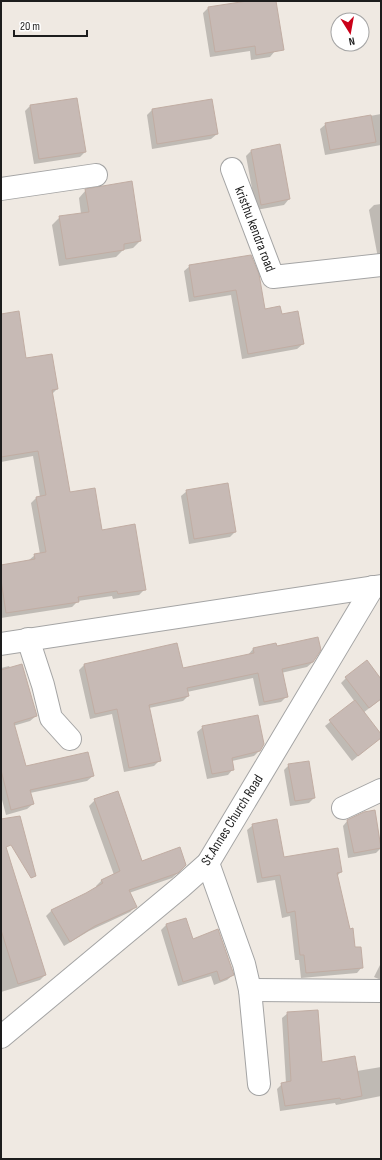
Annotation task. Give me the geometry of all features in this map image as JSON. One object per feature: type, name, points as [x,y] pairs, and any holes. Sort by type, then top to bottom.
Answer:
[{"type":"street","name":"kristhu kendra road","points":[[232,169],[273,277],[381,265]]},
{"type":"street","points":[[1,189],[96,175]]},
{"type":"street","name":"St.Annes Church Road","points":[[1,644],[377,587]]},
{"type":"street","name":"St.Annes Church Road","points":[[1,1037],[208,863],[377,587]]},
{"type":"street","points":[[28,639],[43,685],[51,718],[70,739]]},
{"type":"street","points":[[342,808],[381,790]]},
{"type":"street","points":[[208,863],[244,964],[250,990],[259,1084]]},
{"type":"street","points":[[250,990],[381,991]]},
{"type":"building","points":[[247,1],[276,1],[284,50],[256,55],[255,46],[215,52],[208,7]]},
{"type":"building","points":[[77,98],[86,152],[39,159],[30,105]]},
{"type":"building","points":[[212,99],[218,134],[157,144],[152,109]]},
{"type":"building","points":[[371,115],[376,142],[330,150],[325,123]]},
{"type":"building","points":[[280,144],[290,199],[261,205],[251,150]]},
{"type":"building","points":[[132,181],[141,241],[124,244],[124,250],[66,259],[59,216],[89,212],[85,189]]},
{"type":"building","points":[[251,255],[259,274],[265,309],[280,306],[282,314],[298,311],[304,344],[248,354],[236,290],[194,297],[189,265]]},
{"type":"building","points":[[19,311],[26,358],[52,354],[58,389],[52,390],[70,492],[95,488],[102,530],[135,524],[146,590],[118,594],[117,591],[78,597],[79,602],[6,613],[1,580],[1,565],[35,559],[34,554],[46,552],[36,497],[46,495],[38,451],[1,457],[1,314]]},
{"type":"building","points":[[228,483],[236,532],[194,539],[186,490]]},
{"type":"building","points":[[318,637],[321,650],[313,662],[282,669],[288,697],[264,702],[258,673],[187,688],[189,696],[149,705],[161,761],[129,768],[117,709],[95,714],[84,664],[177,643],[183,668],[254,653],[253,648],[276,643],[277,646]]},
{"type":"building","points":[[367,660],[381,679],[381,699],[369,708],[345,677]]},
{"type":"building","points":[[22,664],[37,716],[14,723],[26,766],[88,752],[94,776],[30,790],[34,804],[11,810],[1,770],[1,670]]},
{"type":"building","points":[[355,700],[381,734],[381,738],[358,756],[329,720]]},
{"type":"building","points":[[258,715],[264,744],[260,751],[232,758],[234,770],[212,774],[202,726]]},
{"type":"building","points":[[309,761],[315,798],[295,801],[288,764]]},
{"type":"building","points":[[118,791],[142,861],[180,847],[186,865],[178,873],[129,890],[137,907],[95,926],[70,942],[51,910],[86,893],[103,883],[101,880],[120,871],[94,799]]},
{"type":"building","points":[[375,810],[381,848],[354,853],[347,820],[364,812]]},
{"type":"building","points":[[20,816],[36,876],[31,878],[11,845],[6,847],[46,975],[18,984],[1,930],[1,819]]},
{"type":"building","points":[[277,819],[284,857],[338,848],[342,872],[337,873],[350,929],[353,928],[355,947],[361,947],[363,968],[306,973],[304,955],[300,955],[295,911],[287,913],[280,875],[262,878],[252,824]]},
{"type":"building","points":[[186,918],[193,939],[218,929],[234,975],[220,981],[217,971],[183,982],[166,924]]},
{"type":"building","points":[[318,1010],[322,1062],[355,1056],[362,1096],[341,1100],[340,1098],[285,1106],[281,1083],[291,1081],[287,1012]]}]
